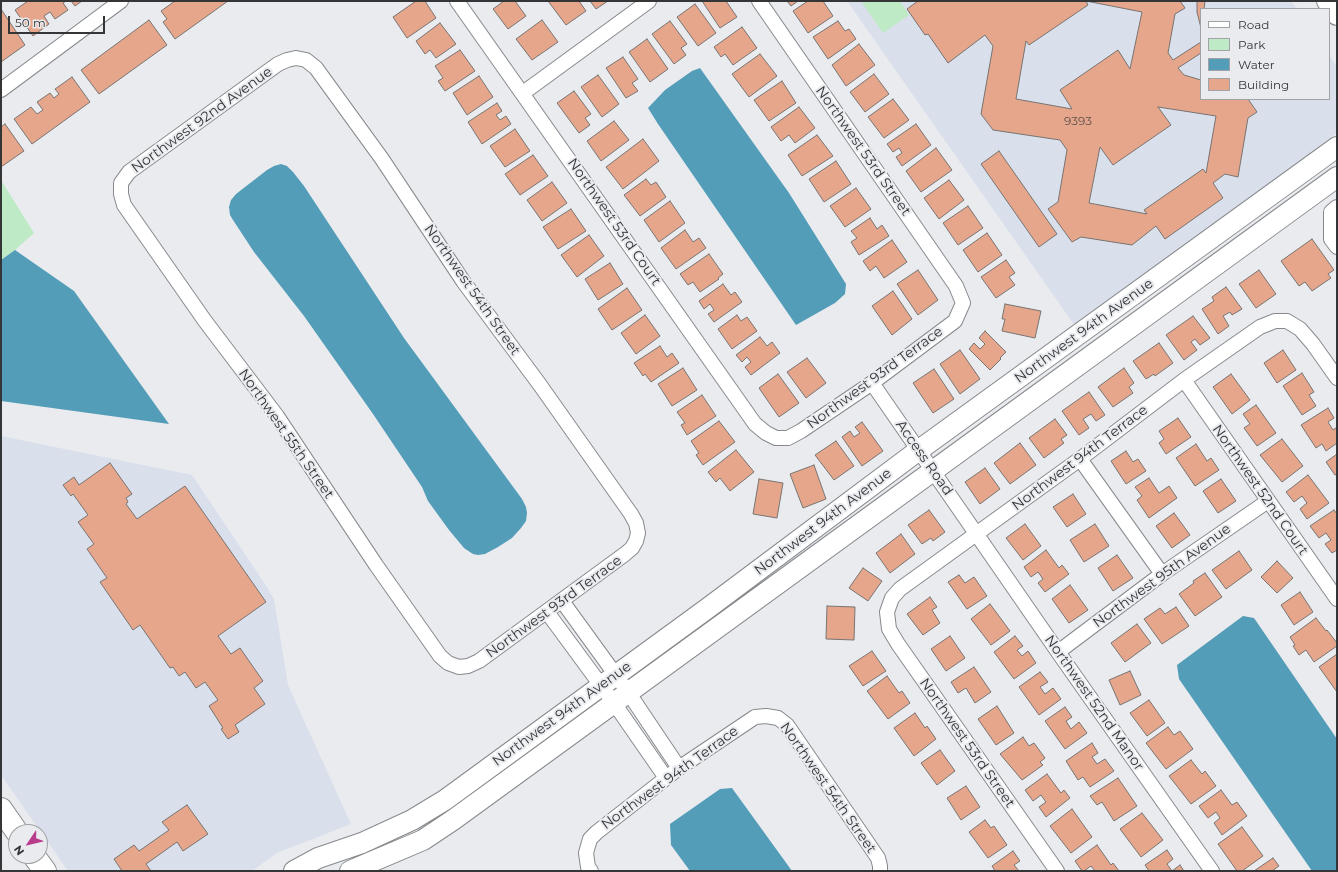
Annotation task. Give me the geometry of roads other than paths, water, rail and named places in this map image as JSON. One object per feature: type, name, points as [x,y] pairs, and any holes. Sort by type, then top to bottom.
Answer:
[{"type":"highway","points":[[1,809],[11,824]]},
{"type":"street","points":[[1,90],[121,1]]},
{"type":"street","name":"Northwest 53rd Court","points":[[457,1],[755,424],[766,433],[776,438]]},
{"type":"street","points":[[523,93],[649,1]]},
{"type":"street","name":"Northwest 53rd Street","points":[[759,1],[956,286],[963,303]]},
{"type":"street","points":[[1327,1],[1337,15]]},
{"type":"street","name":"Northwest 92nd Avenue","points":[[120,194],[121,183],[129,172],[278,64],[296,58]]},
{"type":"street","name":"Northwest 54th Street","points":[[296,58],[306,60],[316,68],[382,159],[463,281],[540,385],[631,514],[636,523],[638,533]]},
{"type":"street","name":"Northwest 94th Avenue","points":[[294,871],[318,858],[362,843],[412,820],[445,800],[919,450],[1337,147]]},
{"type":"street","name":"Northwest 94th Avenue","points":[[350,871],[423,840],[453,820],[1337,177]]},
{"type":"street","name":"Northwest 55th Street","points":[[120,194],[124,205],[205,321],[276,416],[376,565],[436,649],[448,663],[459,667]]},
{"type":"street","points":[[1334,210],[1331,239],[1337,248]]},
{"type":"street","name":"Northwest 93rd Terrace","points":[[776,438],[788,438],[801,431],[872,383],[955,321],[963,303]]},
{"type":"street","name":"Northwest 94th Terrace","points":[[887,612],[892,598],[900,589],[1080,459],[1184,380],[1260,327],[1275,321],[1287,321],[1300,329],[1313,344],[1337,378]]},
{"type":"street","name":"Northwest 52nd Court","points":[[1184,380],[1337,599]]},
{"type":"street","name":"Access Road","points":[[872,383],[976,534]]},
{"type":"street","points":[[1080,459],[1162,574]]},
{"type":"street","name":"Northwest 95th Avenue","points":[[1058,652],[1162,574],[1268,501]]},
{"type":"street","name":"Northwest 93rd Terrace","points":[[459,667],[468,666],[479,661],[625,554],[632,548],[638,533]]},
{"type":"street","name":"Northwest 52nd Manor","points":[[976,534],[1212,871]]},
{"type":"street","points":[[562,601],[608,681]]},
{"type":"street","points":[[547,612],[608,681],[679,768]]},
{"type":"street","name":"Northwest 53rd Street","points":[[887,612],[889,629],[898,644],[1057,871]]},
{"type":"street","points":[[621,698],[666,778]]},
{"type":"street","name":"Northwest 54th Street","points":[[766,716],[778,718],[787,725],[878,858],[880,871]]},
{"type":"street","name":"Northwest 94th Terrace","points":[[591,871],[588,867],[586,853],[590,839],[596,832],[679,768],[755,717],[766,716]]},
{"type":"water","points":[[700,68],[789,193],[846,284],[845,294],[835,303],[796,325],[648,108],[665,90],[692,71]]},
{"type":"water","points":[[281,164],[287,166],[304,186],[404,338],[522,499],[526,507],[526,521],[512,538],[498,547],[485,554],[473,554],[464,548],[449,530],[428,501],[422,487],[373,414],[304,316],[254,252],[230,215],[229,207],[231,200],[236,194],[267,170]]},
{"type":"water","points":[[15,250],[74,291],[169,424],[1,401],[1,260]]},
{"type":"water","points":[[1243,616],[1254,618],[1337,739],[1337,871],[1312,871],[1179,679],[1177,665]]},
{"type":"water","points":[[732,788],[792,871],[690,871],[671,845],[670,824],[720,789]]}]
